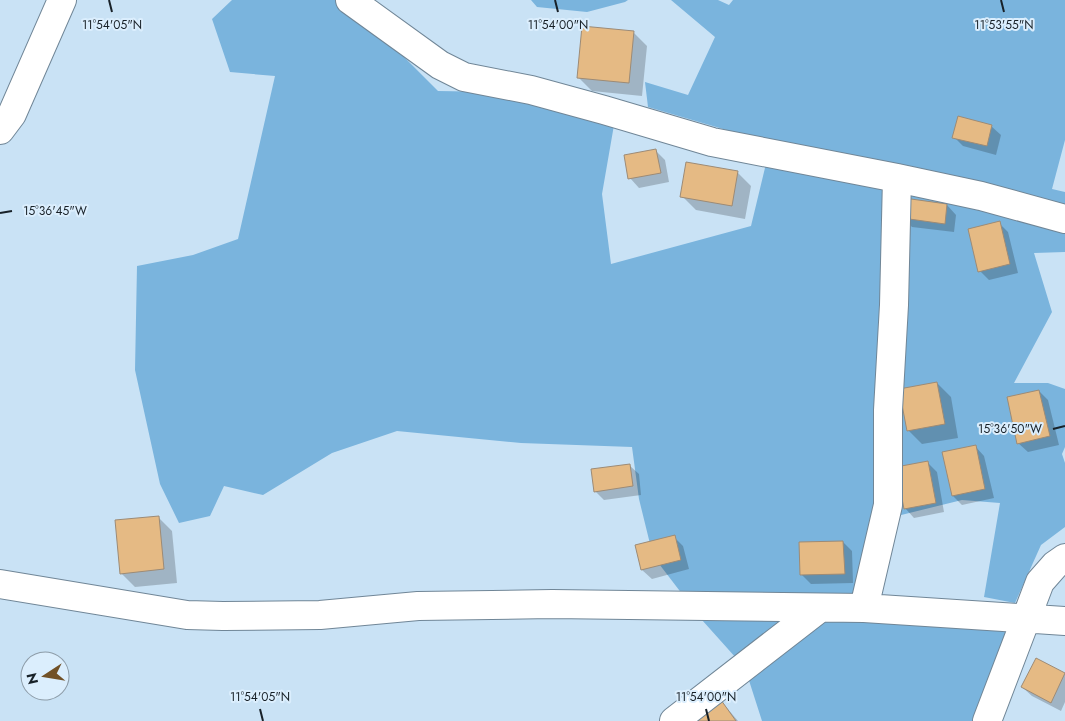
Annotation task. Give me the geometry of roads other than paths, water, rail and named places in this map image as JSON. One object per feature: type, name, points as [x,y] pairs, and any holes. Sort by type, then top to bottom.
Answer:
[{"type":"street","points":[[0,130],[12,114],[62,0]]},
{"type":"street","points":[[350,0],[440,66],[464,76],[540,92],[712,142],[981,196],[1065,219]]},
{"type":"street","points":[[864,608],[888,505],[888,410],[894,305],[897,178]]},
{"type":"street","points":[[987,721],[1040,582],[1055,565],[1065,558]]},
{"type":"street","points":[[0,584],[196,616],[320,615],[418,606],[552,604],[864,608],[1065,621]]},
{"type":"street","points":[[674,721],[820,608]]}]
